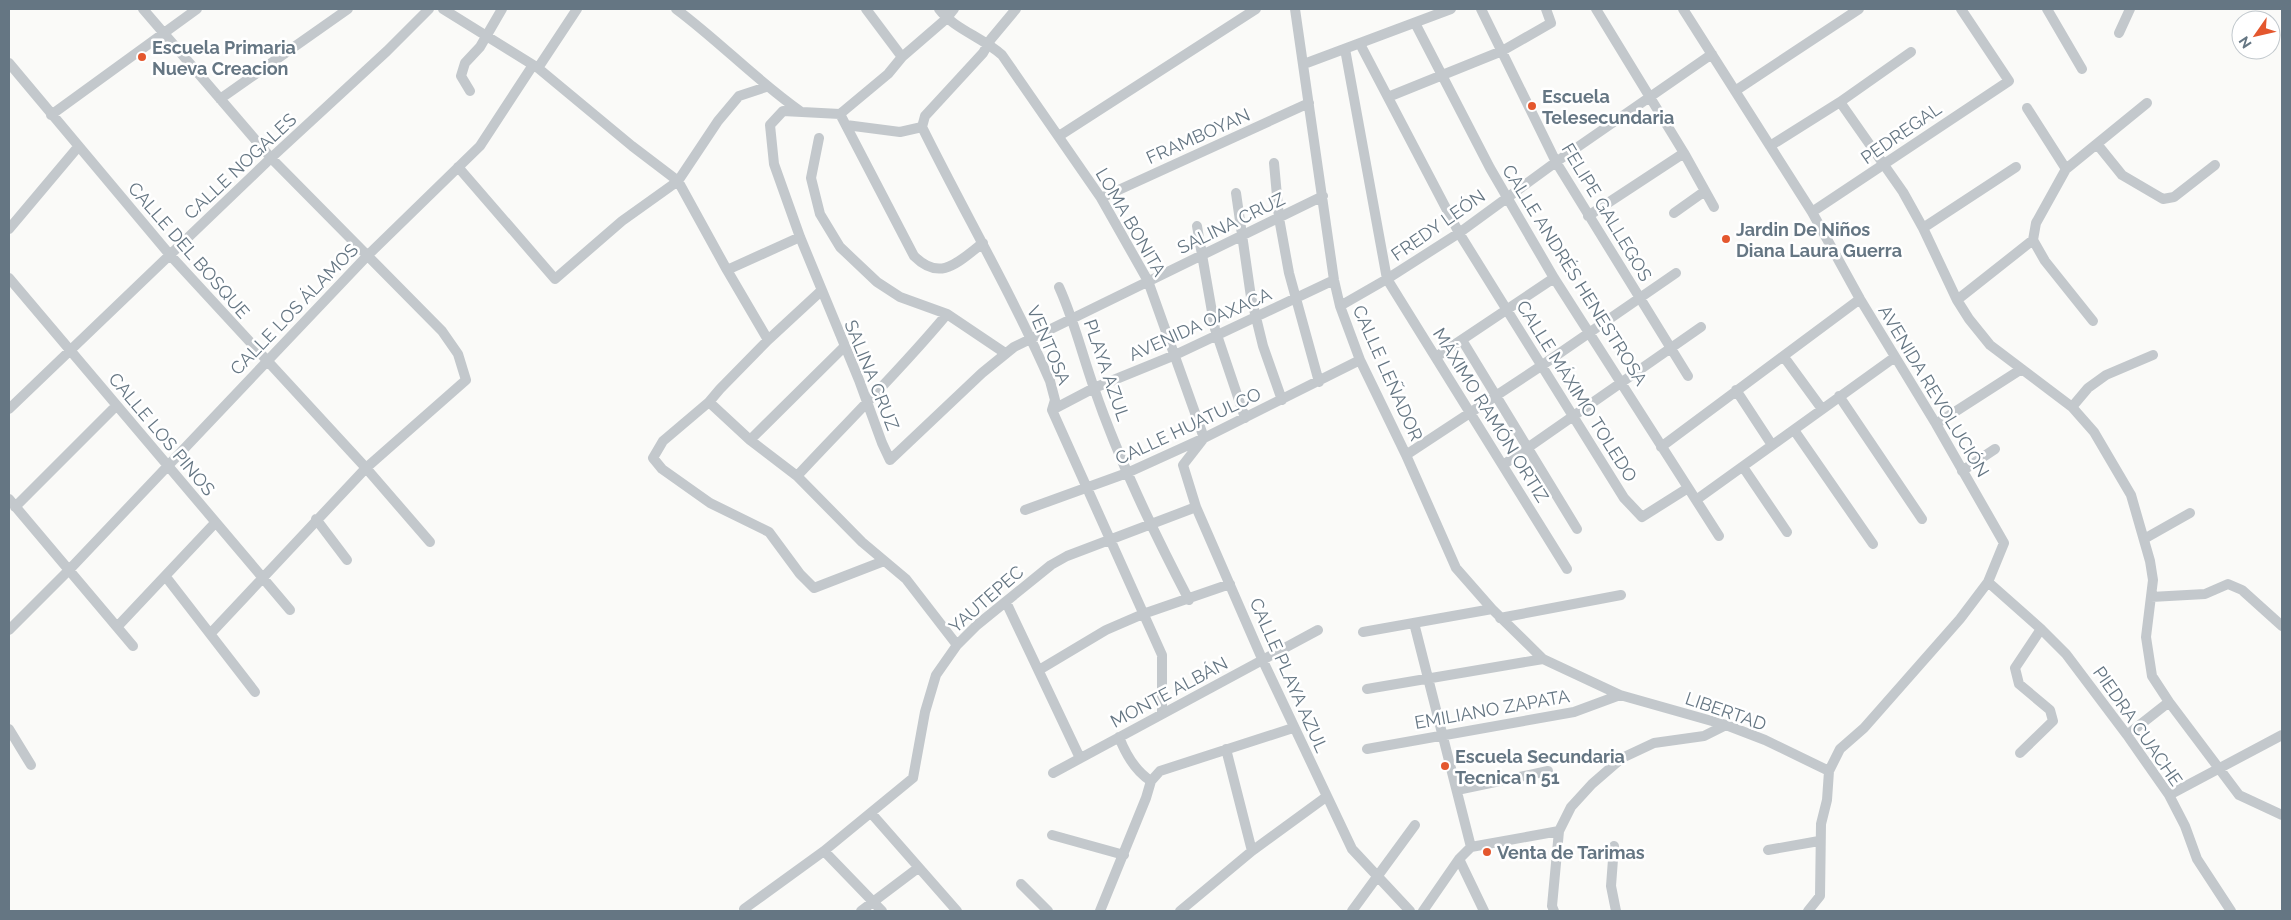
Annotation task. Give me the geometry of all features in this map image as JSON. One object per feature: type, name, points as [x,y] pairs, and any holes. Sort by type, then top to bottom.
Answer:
[{"type":"street","points":[[143,9],[271,158],[442,331],[458,354],[466,380],[366,468],[316,519],[211,633]]},
{"type":"street","points":[[51,115],[197,9]]},
{"type":"street","points":[[220,99],[348,9]]},
{"type":"street","name":"CALLE NOGALES","points":[[9,409],[429,9]]},
{"type":"street","points":[[443,9],[536,66],[632,146],[678,181],[768,340]]},
{"type":"street","points":[[470,91],[461,76],[465,63],[480,47],[502,9]]},
{"type":"street","name":"CALLE LOS ÁLAMOS","points":[[9,630],[69,570],[167,464],[367,256],[480,146],[577,9]]},
{"type":"street","points":[[676,9],[724,46],[766,87],[801,112],[840,114],[888,74],[902,57],[946,19],[954,9]]},
{"type":"street","points":[[866,9],[902,57]]},
{"type":"street","points":[[939,9],[946,19]]},
{"type":"street","points":[[846,125],[900,132],[922,127],[925,116],[983,53],[1016,9]]},
{"type":"street","points":[[1059,136],[1256,9]]},
{"type":"street","name":"CALLE LEÑADOR","points":[[1295,9],[1334,280],[1340,306],[1360,360],[1406,455],[1456,568],[1492,610]]},
{"type":"street","points":[[1304,64],[1415,23],[1440,11],[1452,9]]},
{"type":"street","name":"FELIPE GALLEGOS","points":[[1481,9],[1556,162],[1688,376]]},
{"type":"street","points":[[1388,98],[1502,51],[1551,23],[1546,9]]},
{"type":"street","points":[[1596,9],[1684,153],[1714,207]]},
{"type":"street","name":"AVENIDA REVOLUCIÓN","points":[[1683,9],[1812,212],[1860,299],[1936,424],[2004,542],[1988,582],[1960,619],[1864,728],[1840,749],[1829,771]]},
{"type":"street","points":[[1735,91],[1859,9]]},
{"type":"street","name":"PEDREGAL","points":[[1812,212],[1884,166],[1957,114],[2009,81],[1961,9]]},
{"type":"street","points":[[2047,9],[2082,69]]},
{"type":"street","points":[[2119,33],[2130,9]]},
{"type":"street","name":"LOMA BONITA","points":[[946,19],[989,43],[1002,55],[1101,198],[1148,280],[1204,438]]},
{"type":"street","name":"CALLE ANDRÉS HENESTROSA","points":[[1415,23],[1506,197],[1554,278],[1719,536]]},
{"type":"street","name":"CALLE MÁXIMO TOLEDO","points":[[1360,44],[1459,233],[1624,498],[1642,517],[1688,488]]},
{"type":"street","points":[[1346,49],[1387,279]]},
{"type":"street","points":[[1770,146],[1840,102],[1911,52]]},
{"type":"street","name":"FREDY LEÓN","points":[[1340,306],[1387,279],[1459,233],[1506,197],[1712,54]]},
{"type":"street","name":"CALLE DEL BOSQUE","points":[[9,63],[170,255],[366,468],[430,542]]},
{"type":"street","points":[[458,167],[555,279],[622,221],[678,181],[718,121],[739,96],[766,87]]},
{"type":"street","points":[[1840,102],[1903,192],[1923,228],[1957,300],[1990,345],[2020,370],[2072,407],[2094,432],[2131,495],[2144,539],[2153,580],[2146,637],[2152,676],[2169,702],[2239,795],[2282,815]]},
{"type":"street","name":"FRAMBOYAN","points":[[1101,198],[1309,103]]},
{"type":"street","points":[[2093,321],[2045,261],[2033,240],[2036,223],[2066,169],[2148,103]]},
{"type":"street","points":[[2027,108],[2066,169]]},
{"type":"street","name":"SALINA CRUZ","points":[[801,112],[783,111],[770,125],[774,164],[821,291],[890,460],[1005,353],[1030,338],[1323,196]]},
{"type":"street","points":[[840,114],[914,256],[921,263],[934,270],[943,269],[983,244]]},
{"type":"street","name":"VENTOSA","points":[[922,127],[1030,338],[1054,391],[1052,410],[1162,655],[1162,714]]},
{"type":"street","points":[[819,138],[811,178],[820,214],[840,247],[877,282],[900,297],[947,314],[1005,353]]},
{"type":"street","points":[[2097,144],[2122,175],[2163,199],[2174,197],[2215,165]]},
{"type":"street","points":[[9,229],[78,147]]},
{"type":"street","points":[[1588,216],[1684,153]]},
{"type":"street","points":[[1274,163],[1280,218],[1294,299],[1319,382]]},
{"type":"street","points":[[1923,228],[2016,167]]},
{"type":"street","points":[[1674,213],[1705,191]]},
{"type":"street","points":[[1236,193],[1251,297],[1282,400]]},
{"type":"street","points":[[1197,226],[1217,335],[1245,418]]},
{"type":"street","points":[[727,270],[800,237]]},
{"type":"street","points":[[1957,300],[2033,240]]},
{"type":"street","points":[[1406,455],[1541,366],[1676,273]]},
{"type":"street","name":"CALLE LOS PINOS","points":[[9,278],[290,610]]},
{"type":"street","points":[[1436,357],[1554,278]]},
{"type":"street","name":"MÁXIMO RAMÓN ORTIZ","points":[[1387,279],[1567,569]]},
{"type":"street","name":"AVENIDA OAXACA","points":[[1052,410],[1094,388],[1175,355],[1334,280]]},
{"type":"street","name":"PLAYA AZUL","points":[[1059,287],[1073,317],[1094,388],[1127,473],[1149,524],[1189,600]]},
{"type":"street","points":[[821,291],[768,340],[709,402],[663,441],[653,458],[662,469],[710,503],[769,532],[800,574],[814,588],[884,561]]},
{"type":"street","points":[[1661,447],[1860,299]]},
{"type":"street","points":[[797,476],[917,350],[947,314]]},
{"type":"street","points":[[1503,465],[1671,349],[1701,326]]},
{"type":"street","points":[[1462,340],[1577,529]]},
{"type":"street","points":[[750,440],[844,347]]},
{"type":"street","points":[[2072,407],[2088,388],[2106,375],[2152,355]]},
{"type":"street","points":[[1784,357],[1822,409]]},
{"type":"street","points":[[1696,500],[1895,357]]},
{"type":"street","name":"CALLE HUATULCO","points":[[1025,510],[1127,473],[1204,438],[1360,360]]},
{"type":"street","points":[[1936,424],[2020,370]]},
{"type":"street","points":[[1736,390],[1772,445]]},
{"type":"street","points":[[1839,396],[1922,519]]},
{"type":"street","points":[[709,402],[750,440],[797,476],[862,542],[906,579],[957,645]]},
{"type":"street","points":[[116,406],[12,503],[133,646]]},
{"type":"street","points":[[1794,430],[1873,544]]},
{"type":"street","name":"CALLE PLAYA AZUL","points":[[1204,438],[1183,465],[1196,507],[1263,661],[1293,728],[1352,849],[1410,911]]},
{"type":"street","points":[[1962,471],[1995,450]]},
{"type":"street","points":[[1743,467],[1787,532]]},
{"type":"street","name":"YAUTEPEC","points":[[744,908],[824,851],[913,778],[925,712],[936,675],[957,645],[977,625],[1051,565],[1067,556],[1196,507]]},
{"type":"street","points":[[2144,539],[2190,513]]},
{"type":"street","points":[[316,519],[347,560]]},
{"type":"street","points":[[117,627],[215,523]]},
{"type":"street","points":[[166,576],[255,692]]},
{"type":"street","name":"PIEDRA CUACHE","points":[[1988,582],[2042,629],[2066,654],[2127,735],[2169,795],[2185,826],[2197,859],[2231,911]]},
{"type":"street","points":[[1039,670],[1106,630],[1143,614],[1189,600],[1230,584]]},
{"type":"street","points":[[2151,597],[2205,594],[2228,584],[2242,590],[2282,626]]},
{"type":"street","points":[[1500,618],[1621,595]]},
{"type":"street","points":[[1006,602],[1080,758]]},
{"type":"street","points":[[1363,632],[1492,610]]},
{"type":"street","name":"LIBERTAD","points":[[1492,610],[1543,660],[1620,695],[1726,725],[1765,740],[1829,771]]},
{"type":"street","points":[[1414,623],[1471,847]]},
{"type":"street","points":[[2020,753],[2053,722],[2050,710],[2019,684],[2015,668],[2042,629]]},
{"type":"street","name":"MONTE ALBÁN","points":[[1053,773],[1318,630]]},
{"type":"street","points":[[1367,689],[1543,660]]},
{"type":"street","name":"EMILIANO ZAPATA","points":[[1367,749],[1442,734],[1574,712],[1620,695]]},
{"type":"street","points":[[2127,735],[2169,702]]},
{"type":"street","points":[[1554,911],[1552,906],[1559,831],[1571,807],[1592,784],[1622,758],[1654,743],[1704,736],[1726,725]]},
{"type":"street","points":[[1100,911],[1124,855],[1151,781],[1160,771],[1293,728]]},
{"type":"street","points":[[9,729],[31,765]]},
{"type":"street","points":[[2169,795],[2282,734]]},
{"type":"street","points":[[1119,737],[1123,748],[1138,773],[1151,781]]},
{"type":"street","points":[[1226,749],[1252,851]]},
{"type":"street","points":[[1457,790],[1548,771]]},
{"type":"street","points":[[1808,911],[1820,896],[1820,824],[1827,800],[1829,771]]},
{"type":"street","points":[[1180,911],[1252,851],[1326,797]]},
{"type":"street","points":[[871,813],[957,911]]},
{"type":"street","points":[[1352,911],[1415,826]]},
{"type":"street","points":[[1424,911],[1459,859],[1471,847],[1559,831]]},
{"type":"street","points":[[1052,835],[1124,855]]},
{"type":"street","points":[[1768,850],[1819,841]]},
{"type":"street","points":[[1614,846],[1610,886],[1616,911]]},
{"type":"street","points":[[824,851],[882,911]]},
{"type":"street","points":[[1459,859],[1484,911]]},
{"type":"street","points":[[862,911],[918,868]]},
{"type":"street","points":[[1021,884],[1048,911]]},
{"type":"place","name":"Escuela Primaria Nueva Creacion","points":[[142,57]]},
{"type":"place","name":"Escuela Telesecundaria","points":[[1532,106]]},
{"type":"place","name":"Jardin De Niños Diana Laura Guerra","points":[[1726,239]]},
{"type":"place","name":"Escuela Secundaria Tecnica n 51","points":[[1445,766]]},
{"type":"place","name":"Venta de Tarimas","points":[[1487,852]]}]
